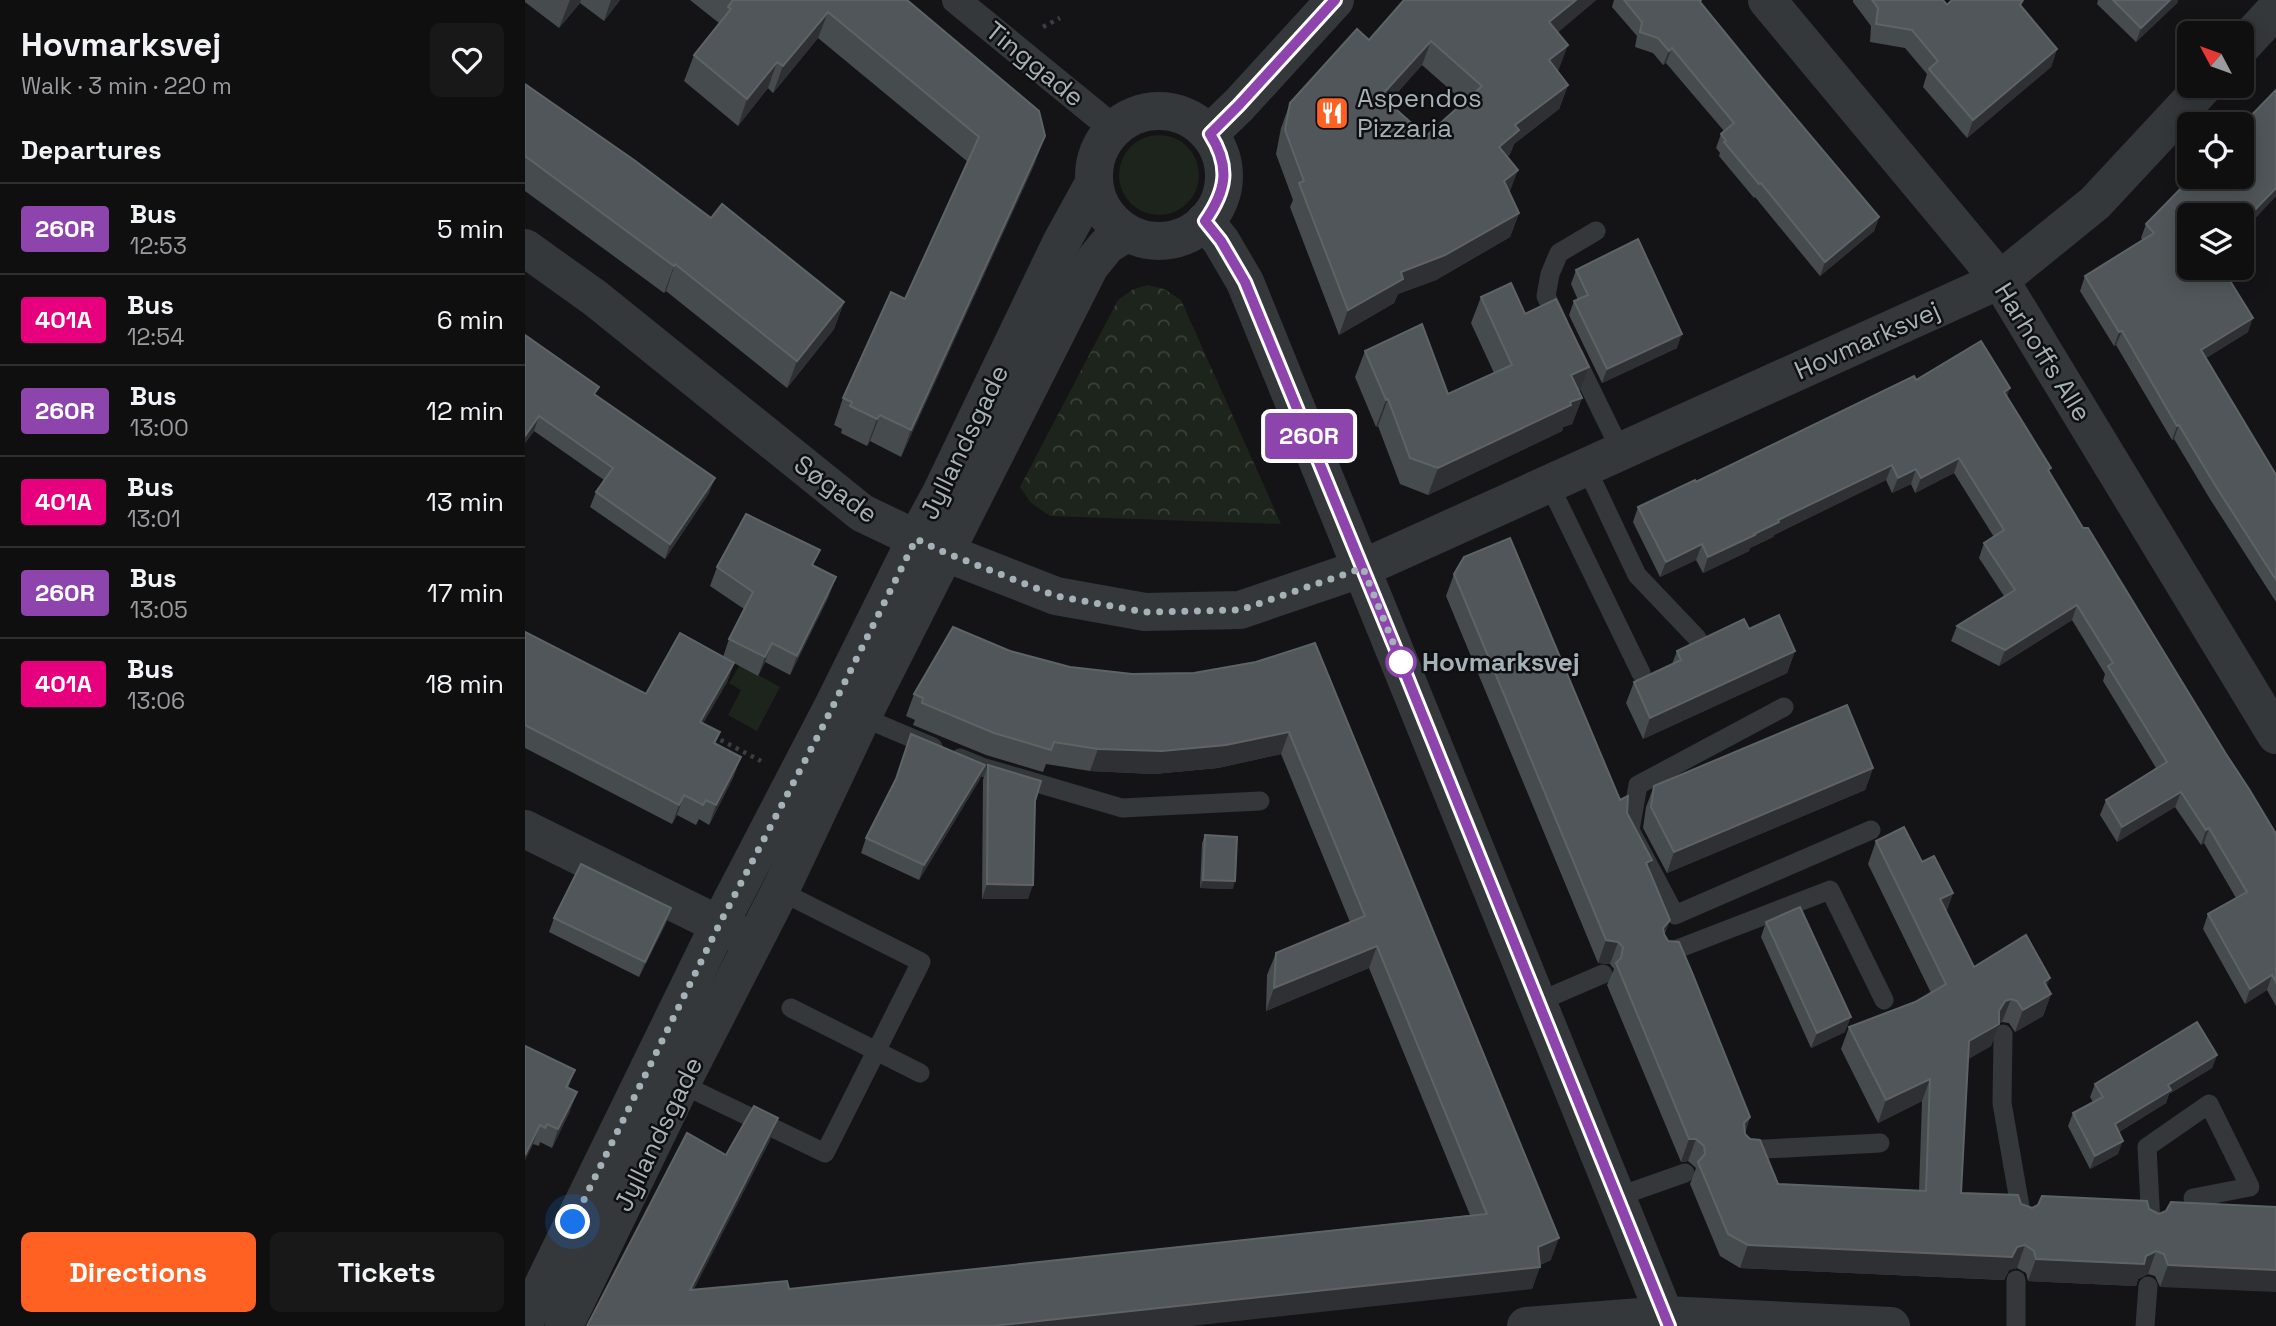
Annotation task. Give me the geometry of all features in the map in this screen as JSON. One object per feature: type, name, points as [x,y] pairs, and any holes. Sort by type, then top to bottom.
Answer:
[{"type":"street","name":"Tinggade","points":[[956,0],[1114,129]]},
{"type":"street","points":[[1210,134],[1335,0]]},
{"type":"street","name":"Harhoffs Alle","points":[[1767,0],[2000,280],[2276,735]]},
{"type":"street","points":[[2254,33],[2276,9]]},
{"type":"street","name":"Hovmarksvej","points":[[1363,568],[2000,280],[2095,203],[2193,98]]},
{"type":"street","points":[[1154,111],[1177,113],[1210,134],[1222,159],[1224,181],[1218,203],[1205,221],[1188,234],[1168,240],[1146,240],[1127,233],[1110,219],[1099,202],[1094,183],[1095,163],[1102,145],[1114,129],[1133,117],[1154,111]]},
{"type":"street","name":"Jyllandsgade","points":[[525,1322],[665,1077],[754,942],[862,717],[931,546],[941,493],[1061,243],[1094,183]]},
{"type":"street","points":[[1205,221],[1221,241],[1245,282],[1667,1320]]},
{"type":"street","name":"Jyllandsgade","points":[[564,1326],[665,1077],[719,925],[796,779],[1090,266],[1107,245],[1127,233]]},
{"type":"street","name":"Søgade","points":[[525,248],[595,298],[862,513],[931,546],[1056,596],[1145,612],[1240,610],[1363,568]]},
{"type":"street","points":[[525,829],[754,942]]},
{"type":"street","points":[[1526,1326],[1667,1320],[1891,1326]]},
{"type":"lane","points":[[1596,231],[1559,253],[1550,274],[1546,296],[1621,451]]},
{"type":"lane","points":[[1586,467],[1637,575],[1697,638]]},
{"type":"lane","points":[[1549,484],[1641,673]]},
{"type":"lane","points":[[1689,945],[1630,830],[1638,785],[1784,706]]},
{"type":"lane","points":[[862,717],[982,767],[1122,808],[1260,801]]},
{"type":"lane","points":[[1675,915],[1871,830]]},
{"type":"lane","points":[[665,1077],[825,1153],[921,962],[746,874]]},
{"type":"lane","points":[[1667,953],[1830,890],[1884,1000]]},
{"type":"lane","points":[[1538,1002],[1603,974]]},
{"type":"lane","points":[[791,1008],[920,1073]]},
{"type":"lane","points":[[2003,1034],[2002,1103],[2022,1218]]},
{"type":"lane","points":[[2151,1224],[2147,1147],[2209,1104],[2251,1187],[2193,1198]]},
{"type":"lane","points":[[1747,1150],[1880,1143]]},
{"type":"lane","points":[[1617,1197],[1685,1173]]},
{"type":"lane","points":[[2016,1280],[2016,1326]]},
{"type":"lane","points":[[2145,1326],[2148,1286]]},
{"type":"path","points":[[710,734],[796,779]]},
{"type":"green space","points":[[1159,135],[1174,138],[1187,147],[1196,160],[1199,175],[1196,190],[1187,203],[1174,212],[1159,215],[1144,212],[1131,203],[1122,190],[1119,175],[1122,160],[1131,147],[1144,138]]},
{"type":"green space","points":[[1147,285],[1164,289],[1181,300],[1281,524],[1050,516],[1031,503],[1020,487],[1118,300],[1132,290]]},
{"type":"green space","points":[[740,665],[780,687],[757,731],[728,715],[741,690],[729,683]]},
{"type":"building","points":[[733,0],[907,0],[1039,111],[1045,136],[911,430],[880,415],[877,419],[850,406],[852,402],[843,398],[891,292],[905,299],[979,137],[828,12],[783,66],[777,62],[747,99],[694,55],[731,9],[728,7]]},
{"type":"building","points":[[1404,0],[1576,0],[1549,22],[1568,45],[1549,60],[1568,85],[1515,125],[1519,130],[1499,147],[1518,170],[1504,181],[1519,213],[1445,255],[1401,272],[1403,279],[1348,310],[1299,183],[1304,181],[1285,130],[1290,103],[1357,29],[1369,40]],"holes":[[[1431,41],[1482,86],[1426,136],[1381,96]]]},
{"type":"building","points":[[1624,0],[1701,0],[1762,78],[1879,217],[1825,262],[1724,142],[1726,141],[1721,134],[1734,123],[1672,48],[1669,51],[1658,38],[1640,32],[1642,22]]},
{"type":"building","points":[[1872,0],[1943,0],[1947,5],[1952,0],[2023,0],[2020,5],[2057,49],[1973,120],[1929,69],[1938,61],[1912,30],[1876,24],[1878,8]]},
{"type":"building","points":[[2113,0],[2170,0],[2141,28]]},
{"type":"building","points":[[525,84],[711,218],[722,204],[844,302],[797,361],[675,264],[674,266],[525,156]]},
{"type":"building","points":[[2276,90],[2276,188],[2254,211],[2254,203],[2177,203],[2177,280],[2229,280],[2253,318],[2201,350],[2276,475],[2276,580],[2085,276],[2154,233],[2146,224],[2180,189],[2254,189],[2254,113]]},
{"type":"building","points":[[1638,239],[1682,334],[1607,369],[1574,301],[1588,295],[1576,270]]},
{"type":"building","points":[[1511,283],[1525,314],[1556,299],[1589,367],[1571,375],[1582,398],[1438,468],[1410,458],[1388,399],[1386,400],[1365,351],[1422,324],[1448,394],[1512,365],[1481,297]]},
{"type":"building","points":[[525,335],[599,387],[594,394],[715,478],[670,544],[596,492],[613,468],[539,416],[525,436]]},
{"type":"building","points":[[1981,341],[2010,388],[2004,392],[2051,468],[2048,470],[2083,528],[2088,528],[2276,834],[2276,982],[2272,975],[2250,989],[2208,914],[2247,892],[2209,828],[2206,830],[2181,792],[2122,827],[2106,800],[2167,762],[2108,666],[2113,663],[2077,605],[2005,650],[1957,626],[2015,590],[1984,543],[2004,530],[1959,458],[1921,478],[1916,469],[1898,478],[1892,465],[1708,557],[1702,544],[1666,562],[1638,507],[1695,480],[1696,482],[1914,376],[1916,380]]},
{"type":"building","points":[[746,514],[820,550],[812,565],[836,577],[797,656],[772,643],[765,657],[729,639],[753,592],[717,567]]},
{"type":"building","points":[[1510,538],[1620,800],[1628,796],[1627,813],[1652,860],[1646,863],[1670,920],[1663,928],[1664,934],[1668,941],[1679,942],[1693,975],[1750,1117],[1744,1123],[1745,1134],[1750,1139],[1760,1140],[1778,1184],[1926,1191],[1930,1079],[1886,1100],[1849,1027],[1915,1002],[1946,984],[1876,841],[1904,827],[1922,862],[1934,856],[1953,893],[1940,899],[1974,967],[2026,935],[2050,978],[2044,982],[2051,994],[2023,1010],[2017,1001],[2005,1001],[1999,1011],[1999,1024],[1969,1041],[1961,1193],[2018,1195],[2021,1204],[2032,1208],[2038,1205],[2042,1196],[2147,1201],[2149,1209],[2159,1214],[2166,1211],[2171,1202],[2276,1207],[2276,1270],[2168,1265],[2164,1254],[2156,1251],[2146,1256],[2144,1264],[2036,1259],[2034,1251],[2025,1245],[2017,1247],[2012,1257],[1748,1245],[1728,1234],[1698,1162],[1705,1154],[1704,1146],[1696,1139],[1689,1139],[1616,963],[1621,958],[1623,947],[1618,942],[1606,940],[1454,574],[1464,557]]},
{"type":"building","points":[[1779,615],[1795,651],[1650,718],[1634,682],[1681,660],[1677,651],[1744,619],[1749,629]]},
{"type":"building","points":[[953,627],[1010,651],[1070,667],[1132,674],[1194,673],[1256,662],[1315,643],[1559,1238],[1538,1247],[1540,1267],[992,1326],[587,1326],[687,1133],[726,1155],[754,1106],[778,1118],[690,1290],[787,1281],[789,1289],[1487,1214],[1377,946],[1274,988],[1276,953],[1365,916],[1289,732],[1226,745],[1162,751],[1098,749],[1054,742],[1051,750],[994,733],[922,703],[923,698],[914,694]]},
{"type":"building","points":[[525,632],[646,694],[680,633],[734,663],[700,722],[720,732],[714,743],[741,757],[716,805],[706,800],[703,805],[684,795],[679,805],[525,725]]},
{"type":"building","points":[[1847,705],[1873,768],[1674,852],[1651,807],[1654,786]]},
{"type":"building","points":[[911,734],[985,765],[924,865],[866,838],[896,779]]},
{"type":"building","points":[[988,765],[1041,781],[1035,801],[1033,885],[987,884]]},
{"type":"building","points":[[1205,835],[1237,837],[1235,881],[1203,880]]},
{"type":"building","points":[[581,864],[671,908],[645,962],[554,918]]},
{"type":"building","points":[[1800,907],[1851,1017],[1817,1033],[1766,922]]},
{"type":"building","points":[[2197,1022],[2217,1055],[2168,1085],[2171,1090],[2115,1124],[2123,1141],[2095,1156],[2073,1113],[2103,1097],[2095,1084]]},
{"type":"building","points":[[525,1046],[575,1070],[566,1087],[577,1092],[558,1129],[547,1124],[545,1128],[540,1125],[525,1155]]},
{"type":"bus line","name":"260R","points":[[1335,0],[1210,134],[1222,159],[1224,181],[1218,203],[1205,221],[1221,241],[1245,282],[1669,1326]]},
{"type":"place","name":"Aspendos Pizzaria","points":[[1332,113]]},
{"type":"place","name":"Hovmarksvej","points":[[1401,662]]},
{"type":"route","points":[[573,1222],[719,925],[821,730],[916,539],[1056,596],[1145,612],[1240,610],[1363,568],[1401,662]]}]
